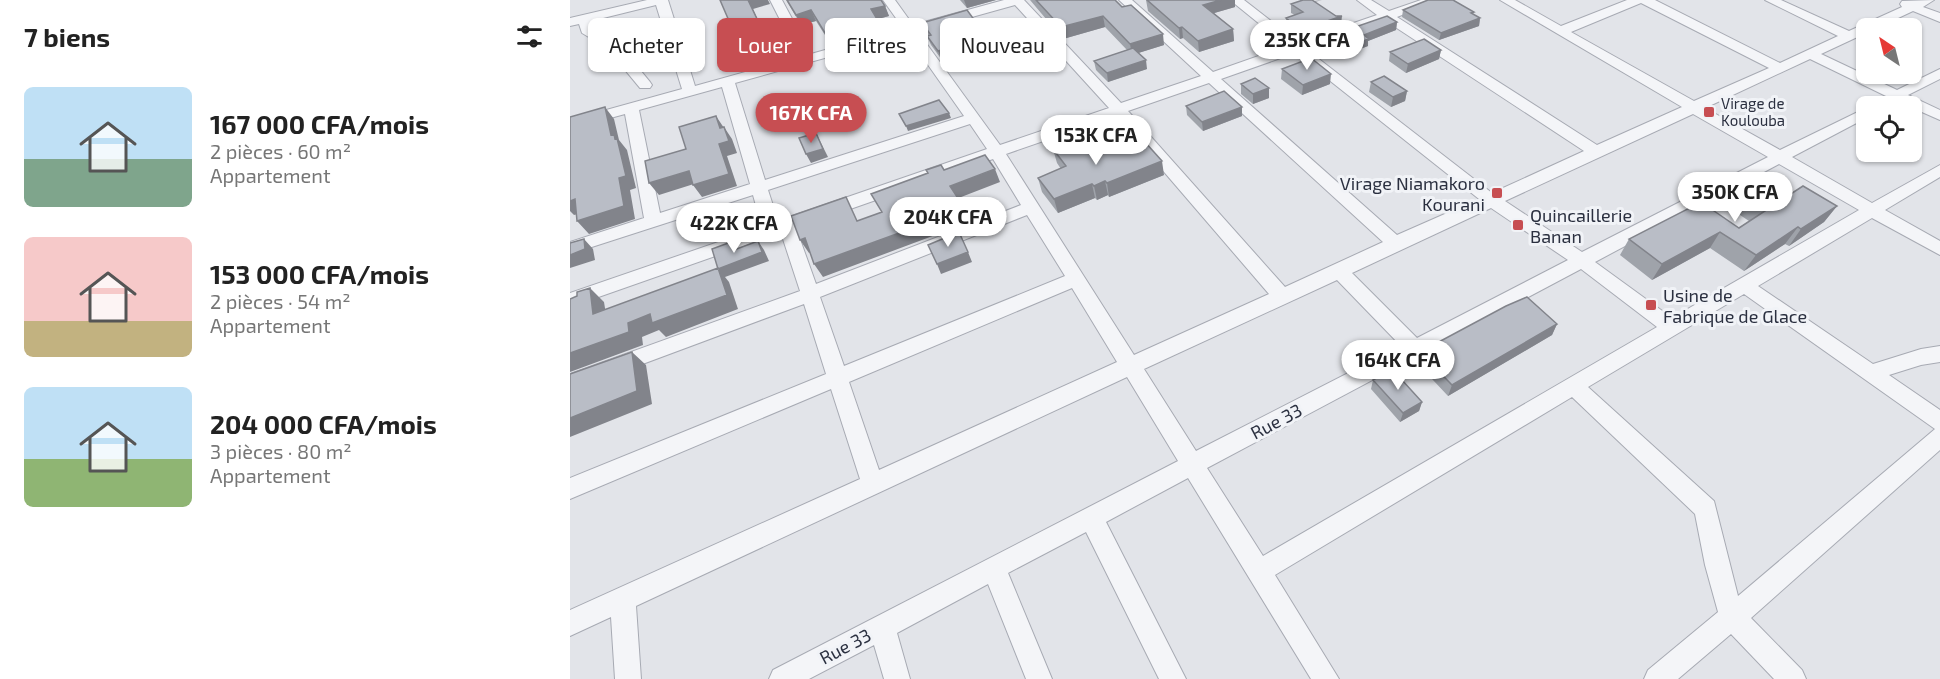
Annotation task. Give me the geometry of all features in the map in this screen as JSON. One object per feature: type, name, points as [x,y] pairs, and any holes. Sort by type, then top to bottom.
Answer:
[{"type":"street","points":[[577,21],[661,0],[690,91]]},
{"type":"street","points":[[776,0],[785,18]]},
{"type":"street","points":[[889,0],[902,18]]},
{"type":"street","points":[[928,25],[1018,0],[1282,296]]},
{"type":"street","points":[[1125,0],[1396,244]]},
{"type":"street","points":[[1236,0],[1491,200],[1582,261],[1671,328]]},
{"type":"street","points":[[1363,0],[1596,152]]},
{"type":"street","points":[[570,300],[1433,0]]},
{"type":"street","points":[[1506,0],[1940,249]]},
{"type":"street","points":[[1561,31],[1638,0]]},
{"type":"street","points":[[1645,0],[1780,68]]},
{"type":"street","points":[[1771,0],[1849,36]]},
{"type":"street","points":[[1897,0],[1940,18]]},
{"type":"street","points":[[570,623],[1928,0]]},
{"type":"street","points":[[577,21],[612,45],[645,85]]},
{"type":"street","points":[[1810,54],[1897,96],[1940,73]]},
{"type":"street","points":[[928,55],[997,152],[1326,679]]},
{"type":"street","points":[[570,125],[760,72]]},
{"type":"street","points":[[727,81],[759,187],[810,294],[873,484]]},
{"type":"street","points":[[631,108],[653,221]]},
{"type":"street","points":[[1922,108],[1940,116]]},
{"type":"street","name":"Rue 33","points":[[782,679],[1856,117]]},
{"type":"street","points":[[570,248],[973,118]]},
{"type":"street","points":[[1258,571],[1940,170]]},
{"type":"street","points":[[570,383],[810,294],[1031,207]]},
{"type":"street","points":[[1338,270],[1414,348]]},
{"type":"street","points":[[570,489],[1076,279]]},
{"type":"street","points":[[1744,285],[1940,422]]},
{"type":"street","points":[[1871,374],[1921,357],[1940,354]]},
{"type":"street","points":[[1573,386],[1706,509],[1717,565],[1732,617],[1793,679]]},
{"type":"street","points":[[1657,679],[1778,580],[1940,437]]},
{"type":"street","points":[[1090,517],[1173,679]]},
{"type":"street","points":[[994,568],[1039,679]]},
{"type":"street","points":[[623,599],[628,679]]},
{"type":"street","points":[[882,627],[897,679]]},
{"type":"building","points":[[720,0],[748,0],[757,18],[728,18]]},
{"type":"building","points":[[787,0],[881,0],[885,6],[871,9],[876,18],[825,18],[825,33],[811,10],[796,15]]},
{"type":"building","points":[[1036,0],[1115,0],[1122,7],[1131,5],[1163,34],[1130,44],[1103,16],[1066,26],[1066,18],[1053,18]]},
{"type":"building","points":[[1147,0],[1221,0],[1203,5],[1233,29],[1198,41]]},
{"type":"building","points":[[1312,0],[1336,16],[1342,16],[1301,30],[1286,18],[1303,12],[1291,4]]},
{"type":"building","points":[[1428,0],[1453,0],[1480,18],[1441,33],[1403,10]]},
{"type":"building","points":[[967,10],[973,18],[940,18],[940,50],[938,51],[928,37],[931,35],[928,31],[928,21]]},
{"type":"building","points":[[1387,16],[1397,22],[1364,35],[1369,39],[1353,44],[1342,36],[1320,44],[1315,41]]},
{"type":"building","points":[[1424,39],[1441,50],[1408,64],[1390,52]]},
{"type":"building","points":[[1133,48],[1146,60],[1107,73],[1094,61]]},
{"type":"building","points":[[1311,58],[1331,74],[1303,85],[1282,69]]},
{"type":"building","points":[[1384,76],[1407,91],[1393,97],[1371,82]]},
{"type":"building","points":[[1255,78],[1269,88],[1253,94],[1241,84]]},
{"type":"building","points":[[1224,91],[1242,107],[1202,122],[1186,106]]},
{"type":"building","points":[[939,100],[949,113],[906,126],[899,114]]},
{"type":"building","points":[[605,107],[611,135],[614,134],[615,139],[617,138],[626,176],[619,178],[624,206],[577,221],[575,199],[570,201],[570,117]]},
{"type":"building","points":[[716,116],[720,128],[724,127],[729,141],[719,144],[729,174],[693,185],[689,171],[649,183],[645,161],[686,149],[679,127]]},
{"type":"building","points":[[816,133],[823,149],[806,154],[799,138]]},
{"type":"building","points":[[1110,140],[1119,151],[1144,141],[1162,161],[1107,183],[1105,181],[1094,186],[1092,184],[1054,199],[1038,178],[1066,166],[1053,149],[1067,144],[1073,151],[1099,141],[1101,144]]},
{"type":"building","points":[[985,155],[995,169],[950,186],[965,209],[814,264],[805,238],[800,240],[791,216],[846,197],[857,221],[882,212],[871,194],[928,173],[926,170],[941,165],[944,170]]},
{"type":"building","points":[[1747,176],[1783,199],[1803,186],[1837,206],[1801,229],[1798,227],[1756,255],[1720,232],[1662,264],[1629,239],[1701,202],[1739,228],[1768,209],[1729,185]]},
{"type":"building","points":[[959,232],[968,252],[937,264],[928,245]]},
{"type":"building","points":[[584,239],[585,249],[570,255],[570,243]]},
{"type":"building","points":[[758,241],[762,252],[718,269],[712,249],[731,242],[734,250]]},
{"type":"building","points":[[718,268],[727,295],[652,323],[650,314],[628,323],[629,332],[570,353],[570,299],[577,296],[577,292],[590,288],[593,314]]},
{"type":"building","points":[[1527,297],[1557,324],[1452,385],[1420,352],[1506,306]]},
{"type":"building","points":[[632,352],[637,391],[570,418],[570,374]]},
{"type":"building","points":[[1392,369],[1422,402],[1403,413],[1373,380]]},
{"type":"place","name":"Virage de Koulouba","points":[[1709,112]]},
{"type":"place","name":"Virage Niamakoro Kourani","points":[[1497,193]]},
{"type":"place","name":"Quincaillerie Banan","points":[[1518,225]]},
{"type":"place","name":"Usine de Fabrique de Glace","points":[[1651,305]]}]
